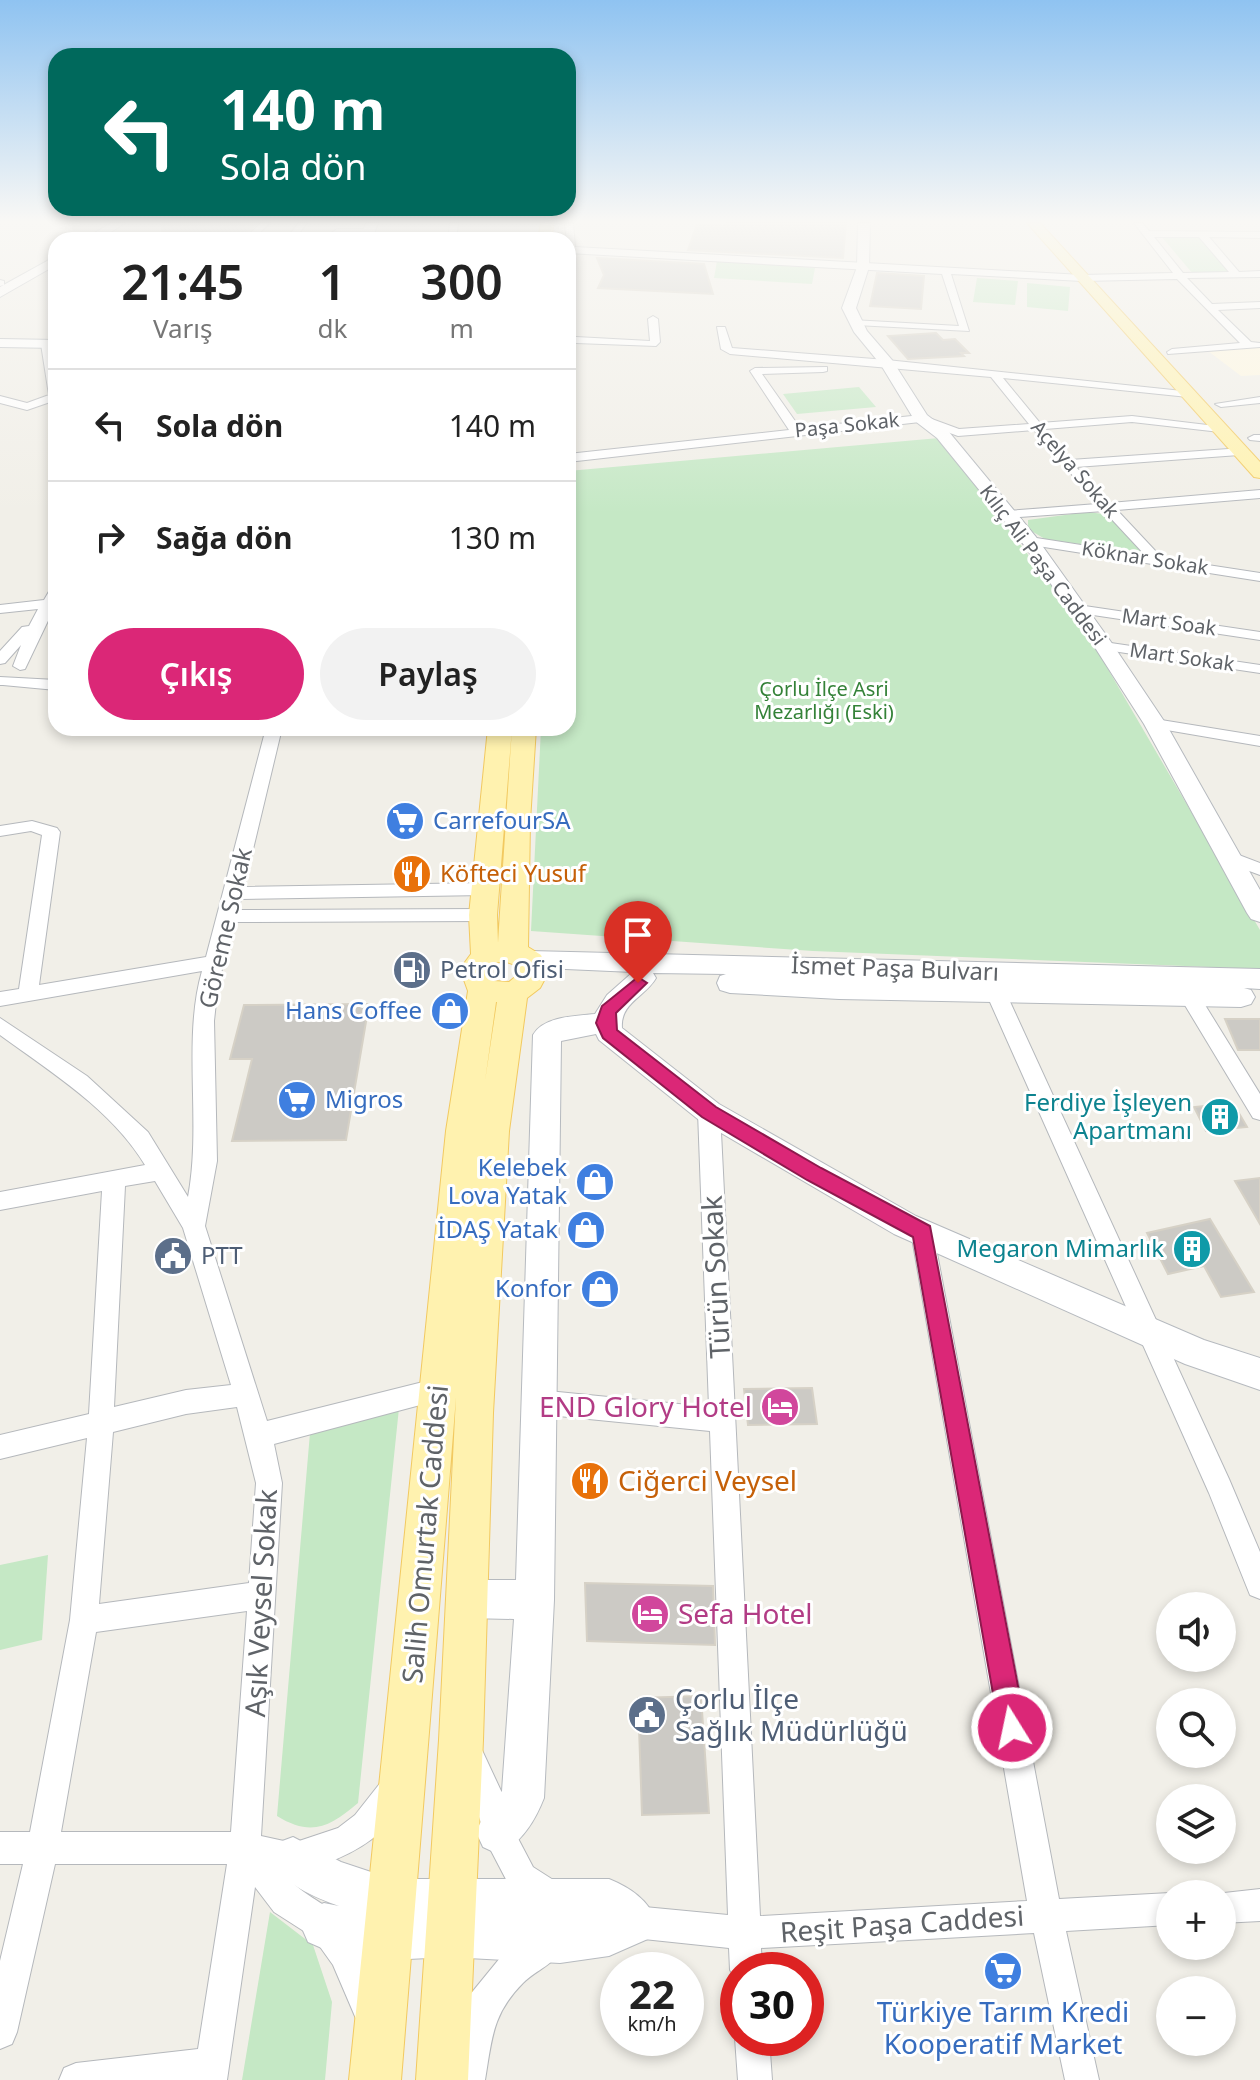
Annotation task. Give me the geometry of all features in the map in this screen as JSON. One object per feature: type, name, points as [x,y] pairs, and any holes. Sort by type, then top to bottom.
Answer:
[{"type":"main road","points":[[1127,320],[1230,415]]},
{"type":"main road","points":[[1142,320],[1230,415]]},
{"type":"main road","points":[[1230,415],[1220,429],[1260,473]]},
{"type":"main road","name":"Salih Omurtak Caddesi","points":[[375,2080],[462,1131],[510,970],[484,902],[499,736]]},
{"type":"main road","name":"Salih Omurtak Caddesi","points":[[442,2080],[461,1740],[474,1413],[493,1131],[510,970],[523,736]]},
{"type":"street","points":[[576,340],[652,344],[655,342],[653,320]]},
{"type":"street","points":[[856,322],[965,329],[962,320]]},
{"type":"street","points":[[1224,320],[1254,345]]},
{"type":"street","name":"Kılıç Ali Paşa Caddesi","points":[[856,322],[878,366],[921,418],[943,435],[1030,541],[1104,646],[1155,724],[1260,913]]},
{"type":"street","points":[[721,329],[726,349],[730,351],[996,376],[1230,415],[1260,400]]},
{"type":"street","points":[[0,343],[48,344]]},
{"type":"street","points":[[1172,352],[1254,345]]},
{"type":"street","points":[[795,430],[755,371],[878,366]]},
{"type":"street","name":"Açelya Sokak","points":[[996,376],[1067,464],[1156,559]]},
{"type":"street","points":[[0,399],[27,407],[48,399]]},
{"type":"street","name":"Paşa Sokak","points":[[576,457],[659,450],[704,440],[921,418],[958,433],[1132,419],[1220,429]]},
{"type":"street","points":[[1067,464],[1239,451]]},
{"type":"street","points":[[1008,515],[1260,494]]},
{"type":"street","name":"Köknar Sokak","points":[[1030,541],[1260,577]]},
{"type":"street","points":[[0,609],[48,598]]},
{"type":"street","points":[[1,681],[14,677],[48,604]]},
{"type":"street","name":"Mart Soak","points":[[1078,609],[1260,636]]},
{"type":"street","points":[[0,662],[39,620]]},
{"type":"street","name":"Mart Sokak","points":[[1104,646],[1260,669]]},
{"type":"street","points":[[0,662],[12,662],[36,675],[48,677]]},
{"type":"street","points":[[1,681],[48,684]]},
{"type":"street","points":[[1155,724],[1260,741]]},
{"type":"street","name":"Göreme Sokak","points":[[194,1226],[206,1161],[204,1021],[214,962],[272,736]]},
{"type":"street","points":[[0,831],[32,826],[51,832],[28,994]]},
{"type":"street","points":[[1231,858],[1260,869]]},
{"type":"street","points":[[234,893],[484,902]]},
{"type":"street","points":[[228,916],[484,902]]},
{"type":"street","points":[[0,999],[214,962]]},
{"type":"street","name":"İsmet Paşa Bulvarı","points":[[510,970],[839,989],[1260,997]]},
{"type":"street","name":"İsmet Paşa Bulvarı","points":[[510,970],[1260,979]]},
{"type":"street","points":[[643,978],[608,1010],[605,1023],[609,1033],[709,1112],[827,1182],[922,1232],[1197,1353],[1260,1374]]},
{"type":"street","points":[[996,993],[1220,1488],[1260,1585]]},
{"type":"street","points":[[1190,997],[1260,1112]]},
{"type":"street","points":[[498,1832],[523,1798],[535,1600],[547,1035],[566,1027],[605,1023]]},
{"type":"street","name":"Aşık Veysel Sokak","points":[[0,1025],[80,1082],[140,1138],[194,1226],[262,1446],[269,1483],[245,1848],[211,2072]]},
{"type":"street","name":"Türün Sokak","points":[[709,1112],[745,1952]]},
{"type":"street","points":[[0,1201],[159,1171]]},
{"type":"street","points":[[0,2032],[43,1846],[84,1620],[101,1424],[114,1179]]},
{"type":"street","points":[[922,1232],[1046,1915],[1082,2080]]},
{"type":"street","points":[[257,1436],[439,1389]]},
{"type":"street","points":[[0,1447],[186,1402],[247,1394]]},
{"type":"street","points":[[538,1402],[723,1420]]},
{"type":"street","points":[[84,1620],[263,1595]]},
{"type":"street","points":[[467,1599],[535,1600]]},
{"type":"street","points":[[461,1740],[487,1793],[498,1832],[522,1878],[558,1920]]},
{"type":"street","points":[[293,1859],[347,1840],[366,1826],[403,1777]]},
{"type":"street","points":[[0,1848],[245,1848],[293,1859],[390,1919]]},
{"type":"street","points":[[245,1848],[285,1901],[324,1926],[345,1953],[380,2032]]},
{"type":"street","points":[[1236,1906],[1260,1905]]},
{"type":"street","name":"Reşit Paşa Caddesi","points":[[634,1922],[744,1933],[929,1925],[1156,1910]]},
{"type":"street","points":[[324,1926],[450,1917],[558,1920],[609,1933],[634,1922]]},
{"type":"street","points":[[468,2080],[481,2008],[558,1920]]},
{"type":"street","points":[[753,2056],[755,2080]]},
{"type":"street","points":[[76,2080],[211,2072]]},
{"type":"shaded area","points":[[1260,347],[1260,375],[1241,376],[1208,351]]},
{"type":"green space","points":[[859,387],[876,407],[797,414],[783,394]]},
{"type":"green space","name":"Çorlu İlçe Asri Mezarlığı (Eski)","points":[[939,438],[1084,628],[1260,930],[1260,969],[813,951],[531,931],[541,736],[576,736],[576,470]]},
{"type":"green space","points":[[1087,512],[1112,515],[1144,548],[1141,553],[1045,539],[1028,529],[1028,520]]},
{"type":"green space","points":[[399,1408],[358,1803],[329,1823],[300,1826],[277,1816],[310,1433]]},
{"type":"green space","points":[[48,1555],[42,1640],[0,1650],[0,1565]]},
{"type":"green space","points":[[270,1912],[313,1945],[332,2002],[325,2080],[242,2080]]},
{"type":"building","points":[[936,333],[943,340],[955,339],[969,353],[961,353],[964,356],[908,359],[888,336]]},
{"type":"building","name":"Migros","points":[[369,1004],[346,1140],[232,1141],[252,1059],[230,1059],[244,1005]]},
{"type":"building","points":[[1225,1019],[1260,1019],[1260,1050],[1238,1050]]},
{"type":"building","name":"Ferdiye İşleyen Apartmanı","points":[[1233,1103],[1247,1127],[1206,1131],[1194,1107]]},
{"type":"building","points":[[1260,1178],[1260,1224],[1235,1181]]},
{"type":"building","name":"Megaron Mimarlık","points":[[1210,1219],[1254,1292],[1221,1297],[1204,1266],[1168,1274],[1147,1233]]},
{"type":"building","name":"END Glory Hotel","points":[[812,1388],[817,1424],[748,1425],[744,1389]]},
{"type":"building","name":"Sefa Hotel","points":[[585,1583],[713,1586],[715,1645],[587,1641]]},
{"type":"building","points":[[701,1696],[709,1813],[642,1815],[638,1698]]},
{"type":"place","name":"CarrefourSA","points":[[405,821]]},
{"type":"place","name":"Köfteci Yusuf","points":[[412,874]]},
{"type":"place","name":"Petrol Ofisi","points":[[412,970]]},
{"type":"place","name":"Hans Coffee","points":[[450,1011]]},
{"type":"place","name":"Migros","points":[[297,1100]]},
{"type":"place","name":"Ferdiye İşleyen Apartmanı","points":[[1220,1117]]},
{"type":"place","name":"Kelebek Lova Yatak","points":[[595,1182]]},
{"type":"place","name":"İDAŞ Yatak","points":[[586,1230]]},
{"type":"place","name":"Megaron Mimarlık","points":[[1192,1249]]},
{"type":"place","name":"PTT","points":[[173,1256]]},
{"type":"place","name":"Konfor","points":[[600,1289]]},
{"type":"place","name":"END Glory Hotel","points":[[780,1407]]},
{"type":"place","name":"Ciğerci Veysel","points":[[590,1481]]},
{"type":"place","name":"Sefa Hotel","points":[[650,1614]]},
{"type":"place","name":"Çorlu İlçe Sağlık Müdürlüğü","points":[[647,1715]]},
{"type":"place","name":"Türkiye Tarım Kredi Kooperatif Market","points":[[1003,1971]]},
{"type":"route","points":[[638,983],[608,1010],[605,1023],[609,1033],[709,1112],[814,1174],[922,1232],[1012,1728]]}]
